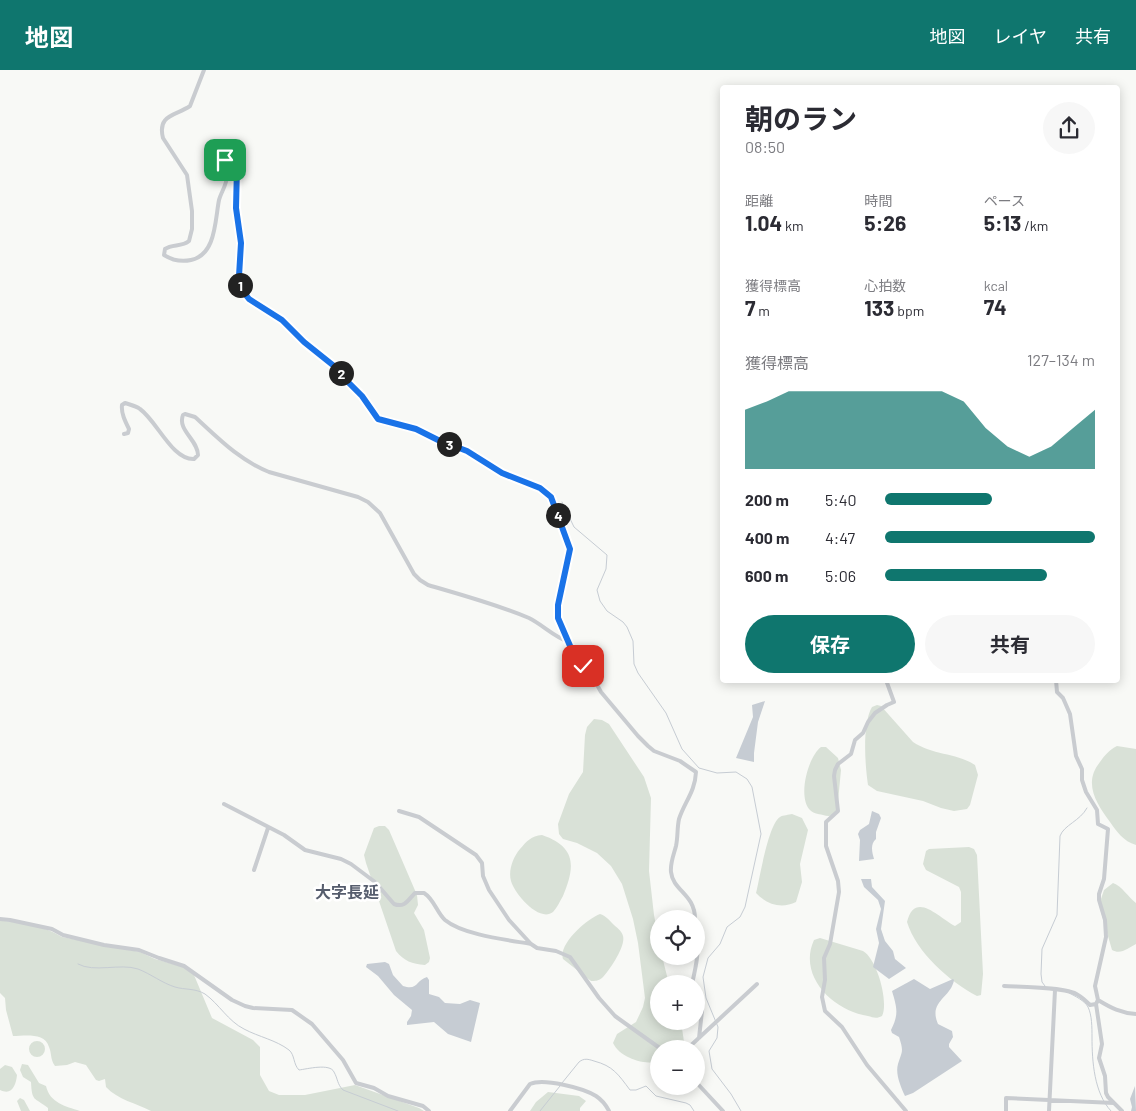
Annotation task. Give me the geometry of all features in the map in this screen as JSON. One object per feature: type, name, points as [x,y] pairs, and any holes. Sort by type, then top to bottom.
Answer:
[{"type":"street","points":[[204,70],[190,106],[164,120],[162,125],[163,138],[186,175],[192,211],[192,229],[189,241],[180,246],[167,247],[164,255],[185,261],[195,259],[204,253],[212,237],[219,200],[227,176],[224,163],[228,158],[232,160],[237,167],[236,208],[241,243],[239,276],[240,285],[245,296],[282,320],[304,342],[334,366],[362,396],[378,419],[416,429],[467,451],[502,473],[540,488],[551,497],[570,549],[557,612],[577,662],[591,674],[601,692],[638,736],[654,751],[680,761],[696,772],[695,783],[680,816],[671,872],[674,882],[694,905],[694,910]]},
{"type":"street","points":[[124,434],[128,433],[129,429],[122,408],[122,405],[126,403],[141,410],[181,455],[185,458],[194,459],[198,455],[198,448],[181,422],[183,415],[190,415],[223,444],[256,466],[269,472],[358,497],[368,502],[380,513],[411,569],[420,580],[428,585],[510,610],[540,623],[554,634],[569,642]]},
{"type":"street","points":[[887,683],[894,702],[875,713],[863,733],[854,740],[851,754],[838,764],[835,770],[838,810],[826,822],[825,834],[826,846],[838,881],[839,892],[830,944],[824,958],[825,980],[822,997],[825,1011],[842,1027],[868,1065],[906,1111]]},
{"type":"street","points":[[1056,683],[1057,692],[1063,698],[1070,714],[1076,756],[1082,769],[1082,780],[1096,810],[1098,824],[1108,829],[1104,879],[1099,894],[1105,920],[1106,937],[1095,986],[1102,1044],[1100,1058],[1105,1076],[1106,1093],[1122,1111]]},
{"type":"street","points":[[224,804],[293,840],[305,850],[341,859],[351,864],[374,882],[394,904],[405,904],[415,893],[424,893],[444,919],[453,926],[486,936],[530,944]]},
{"type":"street","points":[[399,811],[419,817],[476,855],[482,863],[483,876],[489,890],[509,920],[530,944],[537,948],[556,951],[570,957],[600,998],[616,1016],[650,1041]]},
{"type":"street","points":[[254,870],[268,828]]},
{"type":"street","points":[[0,919],[52,929],[63,935],[140,950],[184,966],[232,1000],[245,1006],[292,1010],[312,1024],[343,1060],[356,1083],[374,1088],[388,1096],[423,1106],[429,1111]]},
{"type":"street","points":[[699,1038],[757,984]]},
{"type":"street","points":[[1004,986],[1072,992],[1078,994],[1090,1005],[1097,1002],[1123,1013],[1136,1014]]},
{"type":"street","points":[[1048,1111],[1055,990]]},
{"type":"street","points":[[699,1038],[700,1030]]},
{"type":"street","points":[[510,1111],[530,1084],[534,1082],[553,1083],[583,1090],[601,1100],[609,1111]]},
{"type":"street","points":[[705,1092],[723,1111]]},
{"type":"street","points":[[1006,1111],[1006,1098],[1114,1103]]},
{"type":"shaded area","points":[[765,701],[758,722],[754,762],[736,758],[753,717],[752,705]]},
{"type":"shaded area","points":[[881,706],[913,742],[975,765],[978,775],[970,805],[967,809],[954,811],[941,808],[923,801],[877,791],[868,785],[865,756],[867,724],[872,707]]},
{"type":"shaded area","points":[[594,719],[602,720],[609,724],[644,777],[651,798],[649,871],[653,910],[650,910],[650,965],[664,965],[667,975],[650,975],[650,1030],[682,1030],[684,1040],[650,1040],[650,1063],[633,1059],[621,1053],[613,1043],[617,1034],[636,1022],[645,998],[638,943],[622,884],[611,866],[597,853],[577,843],[563,839],[559,834],[558,824],[569,794],[583,772],[587,727]]},
{"type":"shaded area","points":[[1117,746],[1136,749],[1136,845],[1124,839],[1118,833],[1100,808],[1093,793],[1092,778],[1095,770],[1105,755]]},
{"type":"shaded area","points":[[821,747],[826,747],[838,758],[841,770],[837,812],[831,816],[817,814],[810,810],[804,795],[809,767],[816,752]]},
{"type":"shaded area","points":[[872,811],[879,814],[881,818],[876,832],[876,839],[872,846],[874,859],[859,861],[860,840],[858,834],[860,830],[869,824]]},
{"type":"shaded area","points":[[792,814],[802,818],[808,830],[800,864],[802,882],[796,902],[775,905],[756,893],[772,829],[780,817]]},
{"type":"shaded area","points":[[385,826],[389,830],[417,895],[418,905],[414,913],[424,930],[430,958],[429,962],[425,965],[409,961],[396,951],[366,863],[364,855],[374,828]]},
{"type":"shaded area","points":[[542,835],[562,846],[570,859],[571,867],[563,896],[553,912],[547,914],[534,910],[522,899],[513,886],[510,877],[513,860],[517,852],[530,839]]},
{"type":"shaded area","points":[[969,847],[974,849],[977,855],[983,974],[981,995],[977,996],[956,983],[935,965],[918,944],[907,922],[911,913],[916,908],[921,907],[928,909],[955,926],[961,922],[961,892],[959,887],[926,870],[923,864],[926,851],[929,849]]},
{"type":"shaded area","points":[[861,879],[871,879],[872,887],[885,901],[881,929],[885,941],[893,951],[895,959],[906,968],[889,979],[873,967],[879,943],[876,929],[881,909],[878,900],[864,887]]},
{"type":"shaded area","points":[[1113,883],[1136,903],[1136,944],[1118,952],[1112,950],[1099,905],[1104,890]]},
{"type":"shaded area","points":[[600,914],[620,931],[623,940],[616,958],[605,975],[599,980],[591,981],[563,959],[563,953],[569,939],[581,926]]},
{"type":"shaded area","points":[[0,921],[32,925],[49,930],[62,937],[140,952],[155,959],[183,967],[194,975],[212,1018],[253,1040],[260,1047],[260,1075],[269,1091],[279,1095],[305,1095],[355,1085],[424,1111],[151,1111],[127,1101],[106,1087],[105,1079],[96,1080],[86,1065],[75,1062],[55,1066],[47,1042],[43,1039],[34,1036],[13,1036],[5,998],[0,993]]},
{"type":"shaded area","points":[[820,938],[863,951],[868,956],[877,971],[883,991],[884,1010],[882,1016],[877,1018],[851,1011],[829,997],[820,988],[810,966],[810,953],[814,940]]},
{"type":"shaded area","points":[[385,962],[389,964],[393,975],[403,986],[412,987],[427,977],[429,980],[429,994],[439,997],[445,1003],[460,1004],[470,1000],[480,1003],[471,1042],[448,1034],[434,1022],[407,1025],[412,1010],[394,995],[378,976],[366,967],[367,964]]},
{"type":"shaded area","points":[[914,979],[930,989],[954,980],[949,991],[938,1005],[936,1016],[938,1024],[952,1031],[953,1037],[949,1047],[962,1061],[913,1093],[905,1096],[897,1072],[902,1046],[899,1037],[892,1033],[891,1030],[896,1011],[892,991]]},
{"type":"shaded area","points":[[37,1041],[43,1043],[45,1049],[43,1055],[37,1057],[31,1055],[29,1049],[31,1043]]},
{"type":"shaded area","points":[[22,1064],[28,1065],[39,1083],[46,1086],[48,1092],[55,1100],[80,1111],[48,1111],[48,1108],[33,1096],[31,1082],[23,1077],[20,1070]]},
{"type":"shaded area","points":[[5,1065],[12,1067],[17,1075],[13,1088],[8,1092],[0,1090],[0,1069]]},
{"type":"shaded area","points":[[1135,1086],[1136,1111],[1131,1111],[1130,1099]]},
{"type":"shaded area","points":[[548,1092],[579,1096],[586,1101],[580,1108],[580,1111],[530,1111],[536,1102]]},
{"type":"shaded area","points":[[20,1098],[24,1100],[30,1111],[21,1111],[17,1101]]},
{"type":"waterway","points":[[562,502],[574,527],[607,555],[606,569],[597,590],[600,601],[607,611],[627,627],[633,641],[634,664],[638,673],[666,713],[682,749],[699,768],[717,773],[736,772],[747,779],[752,787],[761,834],[745,907],[740,917],[727,927],[720,944],[708,958],[703,977],[706,998],[718,1027],[717,1038],[709,1051],[712,1069],[741,1111]]},
{"type":"waterway","points":[[1045,986],[1042,982],[1041,974],[1042,949],[1057,915],[1060,836],[1087,808]]},
{"type":"waterway","points":[[78,964],[92,968],[131,967],[170,985],[201,992],[210,998],[238,1026],[289,1050],[299,1070],[318,1067],[332,1069],[343,1090],[398,1111]]},
{"type":"waterway","points":[[1069,993],[1080,999],[1088,1007],[1092,1022],[1095,1076],[1105,1104],[1111,1111]]},
{"type":"waterway","points":[[562,1083],[579,1062],[584,1059],[590,1060],[611,1068],[630,1090],[646,1086],[656,1096],[686,1103],[694,1111]]},
{"type":"waterway","points":[[540,1111],[560,1086]]},
{"type":"district","name":"大字長延","points":[[347,891]]},
{"type":"route","points":[[225,160],[228,158],[232,160],[237,167],[236,208],[241,243],[239,276],[240,285],[245,296],[282,320],[304,342],[334,366],[367,401],[378,419],[416,429],[467,451],[502,473],[540,488],[551,497],[570,549],[570,556],[560,591],[558,618],[577,662],[583,666]]}]
